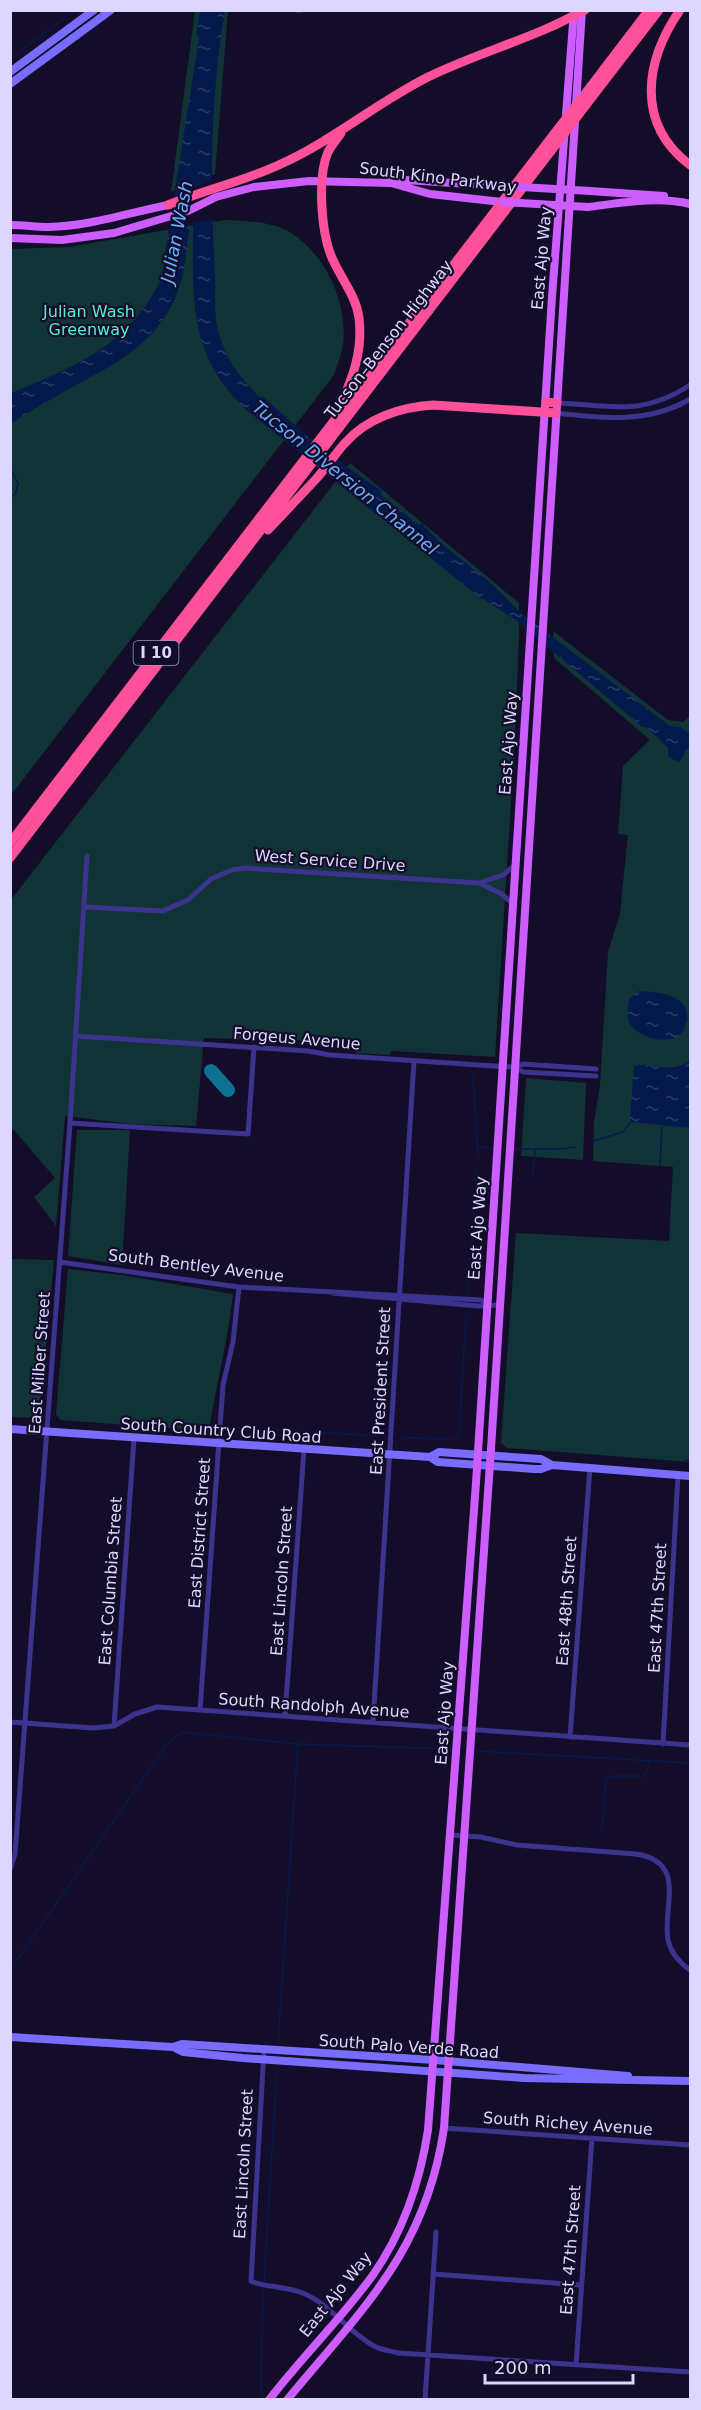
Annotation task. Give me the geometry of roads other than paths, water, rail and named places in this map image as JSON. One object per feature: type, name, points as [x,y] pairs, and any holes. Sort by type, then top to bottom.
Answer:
[{"type":"highway","points":[[168,205],[217,193],[283,163],[429,77],[555,25],[584,10]]},
{"type":"highway","name":"Tucson–Benson Highway","points":[[322,443],[334,421],[649,10]]},
{"type":"highway","name":"Tucson–Benson Highway","points":[[10,843],[551,151],[658,10]]},
{"type":"highway","points":[[680,10],[664,35],[656,54],[651,95],[655,114],[663,133],[675,152],[690,165]]},
{"type":"highway","points":[[334,421],[352,378],[361,348],[356,307],[346,282],[333,261],[323,231],[321,214],[323,179],[328,153],[347,127]]},
{"type":"highway","points":[[546,402],[557,403]]},
{"type":"highway","points":[[228,574],[316,478],[351,436],[374,421],[398,411],[433,405],[556,414]]},
{"type":"highway","name":"Tucson–Benson Highway","points":[[10,858],[228,574],[305,464]]},
{"type":"main road","points":[[10,72],[94,10]]},
{"type":"main road","points":[[10,84],[111,10]]},
{"type":"main road","name":"East Ajo Way","points":[[270,2399],[338,2318],[381,2262],[410,2204],[426,2148],[478,1455],[530,617],[574,10]]},
{"type":"main road","name":"East Ajo Way","points":[[287,2400],[349,2328],[386,2280],[412,2236],[435,2176],[444,2128],[481,1596],[584,10]]},
{"type":"main road","name":"South Kino Parkway","points":[[323,179],[391,183],[430,194],[471,199],[588,207],[658,201],[680,201],[690,204]]},
{"type":"main road","name":"South Kino Parkway","points":[[10,238],[62,240],[114,232],[188,211],[217,193],[262,185],[323,179],[485,184],[690,199]]},
{"type":"main road","points":[[10,225],[48,227],[71,225],[131,215],[168,205]]},
{"type":"main road","points":[[535,552],[548,552]]},
{"type":"main road","points":[[520,771],[534,772]]},
{"type":"main road","name":"South Country Club Road","points":[[10,1429],[430,1457],[438,1462],[489,1466],[541,1469],[552,1465],[690,1476]]},
{"type":"main road","name":"South Country Club Road","points":[[430,1457],[439,1452],[541,1459],[552,1465]]},
{"type":"main road","points":[[467,1595],[481,1596]]},
{"type":"main road","name":"South Palo Verde Road","points":[[10,2037],[173,2047],[182,2044],[434,2060],[612,2074],[644,2079]]},
{"type":"main road","name":"South Palo Verde Road","points":[[173,2047],[183,2052],[263,2060],[610,2081],[644,2079],[690,2081]]},
{"type":"street","points":[[557,403],[632,407],[658,403],[690,385]]},
{"type":"street","points":[[556,414],[640,417],[668,410],[690,399]]},
{"type":"street","name":"East Milber Street","points":[[10,1870],[15,1854],[26,1723],[87,856]]},
{"type":"street","name":"West Service Drive","points":[[479,883],[503,875],[515,865]]},
{"type":"street","name":"West Service Drive","points":[[84,908],[163,911],[188,900],[211,879],[232,870],[244,868],[479,883],[502,894],[513,904]]},
{"type":"street","name":"Forgeus Avenue","points":[[76,1036],[254,1047],[502,1067],[524,1064],[596,1072]]},
{"type":"street","points":[[70,1123],[248,1134],[254,1047]]},
{"type":"street","name":"East President Street","points":[[373,1722],[414,1061]]},
{"type":"street","name":"South Bentley Avenue","points":[[59,1262],[239,1287],[398,1298],[481,1300],[488,1304],[500,1305]]},
{"type":"street","name":"East District Street","points":[[200,1710],[223,1385],[236,1322],[239,1287]]},
{"type":"street","name":"East Columbia Street","points":[[114,1726],[134,1438]]},
{"type":"street","name":"East Lincoln Street","points":[[285,1716],[304,1449]]},
{"type":"street","name":"East 48th Street","points":[[570,1737],[590,1467]]},
{"type":"street","name":"East 47th Street","points":[[663,1744],[678,1475]]},
{"type":"street","name":"South Randolph Avenue","points":[[10,1722],[93,1728],[114,1726],[135,1714],[157,1707],[690,1745]]},
{"type":"street","points":[[450,1835],[517,1845],[636,1854],[652,1858],[665,1871],[670,1887],[668,1935],[670,1945],[679,1960],[690,1970]]},
{"type":"street","name":"East Lincoln Street","points":[[264,2049],[249,2282],[271,2284],[304,2293],[324,2305],[338,2318]]},
{"type":"street","name":"South Richey Avenue","points":[[444,2128],[690,2145]]},
{"type":"street","name":"East 47th Street","points":[[576,2365],[592,2138]]},
{"type":"street","points":[[425,2400],[436,2232]]},
{"type":"street","points":[[433,2274],[581,2285]]},
{"type":"street","points":[[338,2318],[379,2349],[428,2356],[690,2372]]},
{"type":"water","name":"Tucson Diversion Channel","points":[[200,11],[225,11],[216,76],[212,142],[212,209],[216,319],[222,343],[230,361],[241,377],[261,398],[263,396],[321,446],[382,491],[380,494],[419,525],[421,523],[442,544],[490,582],[521,613],[670,726],[681,727],[690,734],[690,745],[679,763],[668,756],[668,748],[646,727],[642,727],[516,620],[478,596],[245,409],[225,386],[211,364],[202,340],[196,316],[194,292],[193,209],[181,284],[167,313],[156,329],[143,343],[114,364],[11,423],[11,393],[78,363],[117,337],[148,302],[161,279],[199,38],[196,35]]},
{"type":"water","points":[[639,991],[672,996],[684,1005],[687,1021],[685,1028],[678,1036],[665,1040],[651,1038],[633,1027],[628,1016],[629,999]]},
{"type":"water","points":[[690,1061],[690,1128],[631,1122],[634,1066],[674,1067]]},
{"type":"waterway","points":[[10,59],[75,10]]},
{"type":"waterway","points":[[10,468],[18,483],[16,493],[10,498]]},
{"type":"waterway","points":[[473,1077],[478,1156]]},
{"type":"waterway","points":[[593,1141],[623,1132],[631,1122]]},
{"type":"waterway","points":[[660,1165],[662,1126]]},
{"type":"waterway","points":[[479,1147],[493,1148]]},
{"type":"waterway","points":[[512,1149],[575,1147]]},
{"type":"waterway","points":[[533,1174],[535,1151]]},
{"type":"waterway","points":[[468,1291],[477,1169]]},
{"type":"waterway","points":[[402,1438],[453,1439],[459,1435],[466,1317]]},
{"type":"waterway","points":[[187,1427],[213,1426]]},
{"type":"waterway","points":[[228,1427],[380,1436]]},
{"type":"waterway","points":[[681,1464],[690,1458]]},
{"type":"waterway","points":[[10,1970],[168,1743],[182,1732],[297,1744]]},
{"type":"waterway","points":[[278,2044],[298,1744],[452,1749]]},
{"type":"waterway","points":[[475,1751],[690,1763]]},
{"type":"waterway","points":[[602,1830],[606,1778],[644,1776],[649,1761]]},
{"type":"waterway","points":[[264,2282],[277,2069]]},
{"type":"waterway","points":[[263,2287],[261,2387],[263,2400]]},
{"type":"water label","name":"Julian Wash","points":[[177,232]]},
{"type":"park label","name":"Julian Wash Greenway","points":[[89,320]]}]
